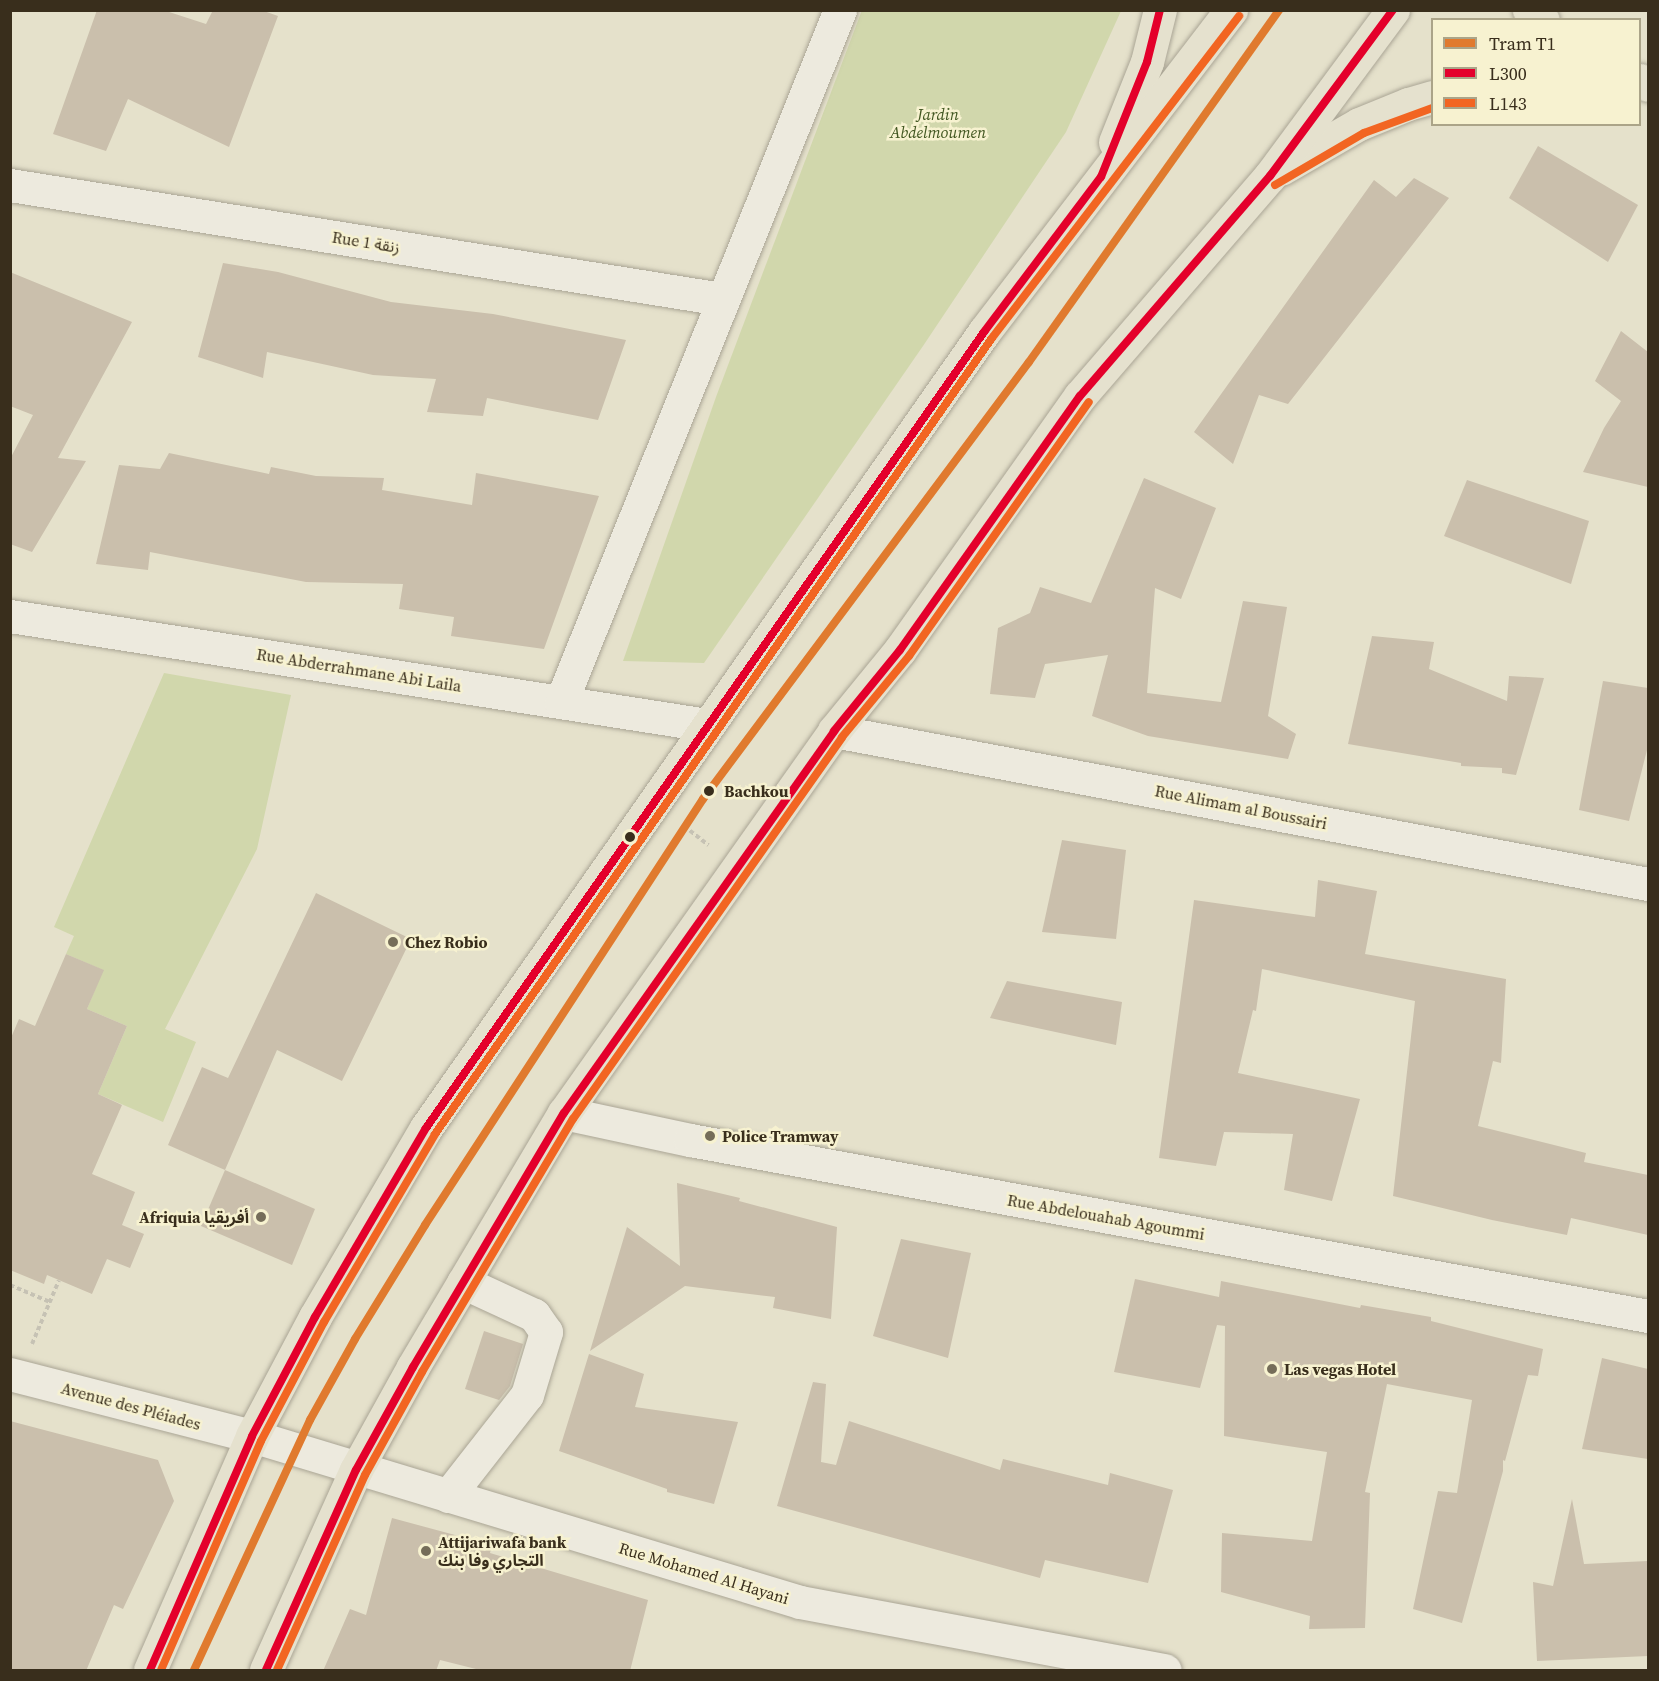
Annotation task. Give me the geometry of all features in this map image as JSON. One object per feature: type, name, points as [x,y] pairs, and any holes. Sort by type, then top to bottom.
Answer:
[{"type":"main road","points":[[1101,177],[1147,62],[1160,10]]},
{"type":"main road","points":[[150,1671],[252,1436],[315,1317],[426,1128],[651,803],[984,332],[1231,10]]},
{"type":"main road","points":[[266,1671],[356,1470],[463,1282],[564,1113],[742,865],[834,731],[900,650],[1080,396],[1270,176],[1393,10]]},
{"type":"main road","points":[[1270,176],[1359,124],[1431,97]]},
{"type":"street","points":[[561,702],[840,10]]},
{"type":"street","name":"Rue 1 زنقة","points":[[10,185],[722,299]]},
{"type":"street","name":"Rue Abderrahmane Abi Laila","points":[[10,616],[707,725]]},
{"type":"street","name":"Rue Alimam al Boussairi","points":[[834,731],[1648,884]]},
{"type":"street","name":"Rue Abdelouahab Agoummi","points":[[564,1113],[690,1140],[1648,1316]]},
{"type":"street","points":[[448,1496],[528,1395],[546,1332],[534,1315],[463,1282]]},
{"type":"street","name":"Avenue des Pléiades","points":[[10,1374],[252,1436]]},
{"type":"street","name":"Rue Mohamed Al Hayani","points":[[252,1436],[356,1470],[800,1602],[1165,1671]]},
{"type":"path","points":[[651,803],[705,843],[742,865]]},
{"type":"path","points":[[32,1344],[59,1280]]},
{"type":"path","points":[[10,1286],[50,1302]]},
{"type":"green space","name":"Jardin Abdelmoumen","points":[[862,10],[1121,11],[1066,132],[923,346],[704,663],[623,661],[716,397]]},
{"type":"green space","points":[[164,673],[291,695],[257,849],[165,1029],[196,1042],[163,1122],[98,1094],[127,1026],[87,1009],[103,970],[66,954],[74,936],[54,927]]},
{"type":"building","points":[[97,10],[163,10],[206,24],[213,10],[261,10],[278,16],[229,147],[128,99],[106,151],[53,134]]},
{"type":"building","points":[[1538,146],[1638,205],[1608,262],[1509,198]]},
{"type":"building","points":[[1414,178],[1449,198],[1288,404],[1259,395],[1233,464],[1194,432],[1374,180],[1396,197]]},
{"type":"building","points":[[223,263],[278,272],[391,302],[493,314],[626,340],[598,420],[487,398],[483,416],[427,412],[436,379],[373,375],[267,352],[263,378],[198,357]]},
{"type":"building","points":[[10,272],[132,322],[58,458],[86,461],[32,552],[10,544],[10,459],[33,415],[10,406]]},
{"type":"building","points":[[1621,331],[1648,352],[1648,487],[1583,472],[1604,428],[1621,401],[1595,381]]},
{"type":"building","points":[[169,453],[269,474],[271,467],[316,476],[384,478],[382,490],[472,505],[476,473],[599,496],[544,649],[451,636],[454,617],[399,609],[403,584],[306,582],[150,552],[148,570],[96,564],[119,465],[160,469]]},
{"type":"building","points":[[1144,478],[1216,508],[1181,599],[1155,588],[1147,693],[1221,702],[1243,601],[1287,607],[1268,716],[1296,734],[1288,759],[1148,736],[1092,716],[1108,655],[1045,664],[1035,698],[990,694],[998,628],[1030,613],[1040,587],[1091,603]]},
{"type":"building","points":[[1467,480],[1589,521],[1571,584],[1444,536]]},
{"type":"building","points":[[1372,636],[1434,642],[1429,669],[1507,701],[1509,676],[1544,678],[1516,775],[1502,773],[1502,768],[1461,766],[1461,763],[1348,744]]},
{"type":"building","points":[[1603,681],[1648,688],[1648,746],[1629,821],[1579,810]]},
{"type":"building","points":[[1062,840],[1126,850],[1116,939],[1042,932]]},
{"type":"building","points":[[1318,880],[1377,891],[1365,954],[1506,979],[1501,1063],[1493,1061],[1478,1126],[1586,1153],[1584,1162],[1648,1175],[1648,1235],[1571,1218],[1567,1235],[1393,1196],[1415,1001],[1262,969],[1256,1011],[1253,1010],[1238,1073],[1360,1099],[1332,1201],[1284,1190],[1293,1134],[1224,1132],[1216,1166],[1159,1158],[1194,900],[1315,917]]},
{"type":"building","points":[[316,893],[411,939],[342,1081],[277,1050],[225,1170],[168,1145],[202,1067],[228,1078]]},
{"type":"building","points":[[66,954],[104,970],[87,1009],[127,1026],[98,1094],[122,1105],[92,1174],[135,1192],[122,1225],[144,1234],[130,1268],[107,1259],[92,1294],[47,1275],[44,1284],[10,1270],[10,1040],[19,1019],[35,1026]]},
{"type":"building","points":[[1007,981],[1122,1002],[1116,1045],[990,1018]]},
{"type":"building","points":[[225,1170],[315,1209],[292,1265],[201,1226]]},
{"type":"building","points":[[677,1183],[740,1198],[739,1201],[837,1227],[831,1319],[773,1308],[775,1297],[685,1286],[590,1351],[627,1227],[680,1266]]},
{"type":"building","points":[[901,1239],[971,1253],[948,1358],[873,1336]]},
{"type":"building","points":[[1135,1279],[1219,1297],[1221,1281],[1360,1308],[1361,1305],[1431,1317],[1431,1321],[1543,1349],[1538,1376],[1528,1375],[1505,1461],[1503,1460],[1503,1471],[1462,1623],[1413,1609],[1438,1491],[1457,1493],[1472,1400],[1387,1384],[1365,1492],[1370,1493],[1365,1628],[1309,1629],[1310,1616],[1221,1592],[1222,1533],[1312,1541],[1327,1452],[1224,1436],[1225,1326],[1217,1325],[1200,1388],[1114,1372]]},
{"type":"building","points":[[484,1331],[523,1344],[510,1386],[499,1400],[465,1389]]},
{"type":"building","points":[[589,1354],[644,1374],[635,1407],[738,1422],[714,1504],[667,1492],[667,1489],[559,1451]]},
{"type":"building","points":[[1602,1358],[1648,1369],[1648,1459],[1582,1449]]},
{"type":"building","points":[[813,1382],[826,1384],[821,1462],[836,1465],[849,1421],[1000,1470],[1003,1459],[1108,1485],[1110,1473],[1173,1490],[1148,1583],[1045,1560],[1040,1578],[777,1506]]},
{"type":"building","points":[[10,1421],[158,1460],[174,1501],[123,1609],[114,1605],[86,1671],[10,1671]]},
{"type":"building","points":[[1572,1499],[1584,1564],[1648,1561],[1648,1656],[1537,1661],[1533,1582],[1553,1586]]},
{"type":"building","points":[[392,1518],[492,1545],[490,1553],[648,1600],[630,1671],[484,1671],[440,1660],[436,1671],[323,1671],[350,1609],[366,1615]]},
{"type":"tram line","name":"T1","points":[[194,1670],[310,1420],[355,1339],[425,1225],[703,799],[1029,362],[1279,10]]},
{"type":"transit line","name":"L300","points":[[150,1670],[252,1436],[315,1317],[426,1128],[984,332],[1101,177],[1147,62],[1160,10]]},
{"type":"transit line","name":"L300","points":[[266,1670],[356,1470],[413,1367],[564,1113],[834,731],[900,650],[1080,396],[1270,176],[1393,10]]},
{"type":"transit line","name":"L143","points":[[161,1670],[261,1441],[324,1322],[435,1134],[992,338],[1239,16]]},
{"type":"transit line","name":"L143","points":[[1275,185],[1364,133],[1431,108]]},
{"type":"transit line","name":"L143","points":[[277,1670],[365,1475],[422,1372],[573,1119],[842,737],[909,656],[1089,402]]},
{"type":"place","name":"Bachkou","points":[[709,791]]},
{"type":"place","name":"Chez Robio","points":[[393,942]]},
{"type":"place","name":"Police Tramway","points":[[710,1136]]},
{"type":"place","name":"Afriquia أفريقيا","points":[[261,1217]]},
{"type":"place","name":"Las vegas Hotel","points":[[1272,1369]]},
{"type":"place","name":"Attijariwafa bank التجاري وفا بنك","points":[[426,1551]]}]
